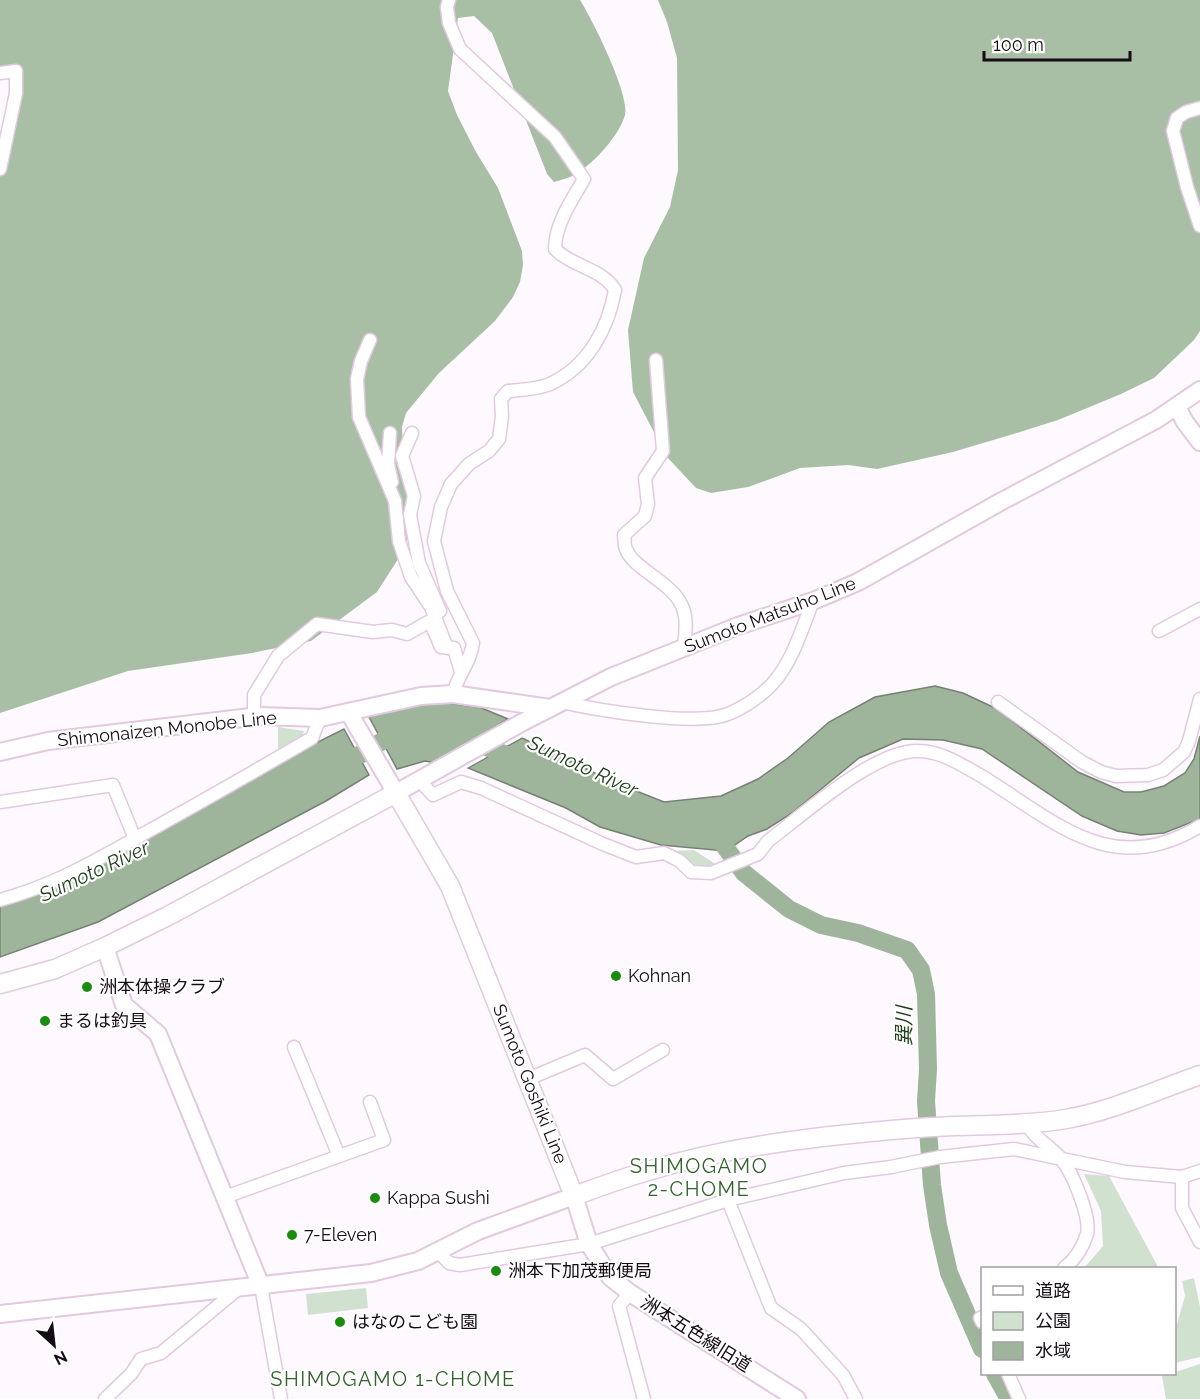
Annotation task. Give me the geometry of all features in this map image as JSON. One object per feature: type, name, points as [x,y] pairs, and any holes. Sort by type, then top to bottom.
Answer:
[{"type":"main road","points":[[0,984],[55,969],[168,916],[391,786]]},
{"type":"main road","name":"Sumoto Goshiki Line","points":[[391,786],[417,826],[450,886],[574,1196]]},
{"type":"main road","points":[[574,1196],[649,1170],[734,1150],[831,1136],[942,1126],[1027,1124],[1068,1118],[1118,1104],[1200,1074]]},
{"type":"street","points":[[449,0],[447,7],[449,23],[460,48],[555,137],[584,178],[558,227],[555,249],[561,256],[608,279],[615,290],[605,326],[595,347],[570,372],[548,385],[508,391],[501,399],[502,416],[499,439],[489,451],[469,464],[451,484],[441,507],[434,541],[447,591],[473,643],[472,652],[453,694]]},
{"type":"street","points":[[0,73],[16,71],[16,93],[0,169]]},
{"type":"street","points":[[1200,108],[1186,112],[1177,118],[1173,130],[1187,187],[1200,226]]},
{"type":"street","points":[[370,340],[361,361],[357,379],[361,422],[395,501]]},
{"type":"street","points":[[656,360],[663,451],[645,478],[648,504],[645,516],[624,535],[625,547],[629,556],[670,590],[682,606],[686,625],[684,648]]},
{"type":"street","name":"Sumoto Matsuho Line","points":[[391,786],[419,780],[555,705],[641,664],[738,626],[813,601],[858,582],[1002,501],[1135,432],[1200,390]]},
{"type":"street","points":[[361,422],[366,392]]},
{"type":"street","points":[[1177,407],[1200,442]]},
{"type":"street","points":[[390,433],[388,464],[399,542],[411,577],[431,607],[461,672]]},
{"type":"street","points":[[412,433],[402,456],[414,496],[410,515],[419,563],[432,591],[450,648]]},
{"type":"street","points":[[555,705],[671,718],[709,718],[728,714],[773,684],[785,666],[813,601]]},
{"type":"street","points":[[1159,631],[1200,609]]},
{"type":"street","points":[[254,717],[254,695],[278,656],[317,624],[373,632],[392,630],[407,634],[430,621],[441,647],[450,648]]},
{"type":"street","name":"Shimonaizen Monobe Line","points":[[0,752],[48,741],[254,717],[351,716],[421,696],[453,694],[555,705]]},
{"type":"street","points":[[998,702],[1082,762],[1101,772],[1116,776],[1148,775],[1163,770],[1184,752],[1200,699]]},
{"type":"street","points":[[351,716],[391,786]]},
{"type":"street","points":[[0,900],[28,893],[66,877],[135,839],[312,738],[320,718]]},
{"type":"street","points":[[419,780],[433,795],[461,782],[482,788],[636,857],[664,853],[680,861],[692,872],[711,873],[758,854],[768,841],[856,776],[892,756],[919,751],[953,759],[1067,830],[1091,842],[1110,846],[1150,847],[1170,842],[1200,826]]},
{"type":"street","points":[[0,802],[113,785],[135,839]]},
{"type":"street","points":[[105,947],[124,1005],[158,1034],[261,1286],[281,1399]]},
{"type":"street","points":[[294,1047],[339,1156]]},
{"type":"street","points":[[528,1079],[585,1055],[613,1079],[663,1050]]},
{"type":"street","points":[[225,1197],[384,1140],[370,1102]]},
{"type":"street","points":[[1027,1124],[1032,1134],[1062,1160],[1081,1196],[1088,1232],[1079,1253],[1066,1267]]},
{"type":"street","points":[[439,1252],[449,1263],[460,1265],[589,1244],[728,1200],[844,1173],[891,1167],[940,1157],[1014,1149],[1125,1172],[1182,1177],[1200,1171]]},
{"type":"street","points":[[1182,1177],[1182,1208],[1200,1242]]},
{"type":"street","points":[[0,1314],[371,1273],[418,1261],[478,1231],[574,1196]]},
{"type":"street","name":"洲本五色線旧道","points":[[574,1196],[589,1244],[610,1277],[630,1293],[798,1399]]},
{"type":"street","points":[[728,1200],[771,1308],[801,1329],[843,1375],[856,1399]]},
{"type":"street","points":[[105,1399],[131,1374],[141,1359],[160,1353],[238,1288]]},
{"type":"street","points":[[630,1293],[619,1306],[644,1399]]},
{"type":"street","points":[[1008,1375],[1018,1399]]},
{"type":"green space","points":[[278,727],[304,731],[303,735],[278,751]]},
{"type":"green space","points":[[694,850],[717,865],[711,868],[698,868],[671,851]]},
{"type":"green space","points":[[1084,1174],[1109,1176],[1157,1267],[1085,1267],[1103,1246],[1101,1211]]},
{"type":"green space","points":[[1194,1278],[1200,1307],[1200,1357],[1176,1363],[1176,1328],[1185,1296],[1182,1281]]},
{"type":"green space","points":[[366,1288],[368,1308],[308,1315],[306,1294]]},
{"type":"green space","points":[[1200,1364],[1200,1399],[1166,1399],[1162,1376],[1176,1375],[1176,1372]]},
{"type":"shaded area","points":[[0,0],[580,0],[601,39],[616,74],[622,91],[625,115],[612,140],[590,163],[573,175],[554,182],[547,174],[492,33],[474,16],[458,18],[448,91],[457,115],[476,152],[498,188],[522,251],[523,265],[520,282],[513,297],[495,321],[439,373],[406,413],[402,427],[403,447],[413,500],[411,530],[400,556],[377,592],[311,641],[252,653],[128,671],[0,713],[0,142],[21,67],[0,68]]},
{"type":"shaded area","points":[[658,0],[1200,0],[1200,331],[1194,340],[1154,378],[1058,420],[1010,435],[953,452],[877,469],[848,465],[800,468],[748,487],[711,493],[696,488],[667,457],[633,392],[628,330],[644,258],[670,207],[678,170],[677,58]]},
{"type":"water","points":[[935,686],[963,693],[997,709],[1078,772],[1124,792],[1141,792],[1164,786],[1185,773],[1194,759],[1200,736],[1200,819],[1164,833],[1141,835],[1117,831],[1082,816],[982,749],[943,740],[903,739],[859,758],[792,813],[767,829],[748,836],[726,851],[661,845],[600,827],[566,808],[468,768],[522,738],[606,779],[664,802],[721,796],[758,779],[788,758],[829,722],[875,697]]},
{"type":"water","points":[[446,703],[479,707],[508,719],[436,763],[425,761],[397,769],[368,715]]},
{"type":"water","points":[[344,729],[369,775],[326,801],[98,922],[0,957],[0,905],[39,894],[84,871],[240,781]]},
{"type":"pier","points":[[520,736],[524,736],[465,769],[467,765]]},
{"type":"waterway","name":"Sumoto River","points":[[336,762],[362,754],[387,738],[404,732]]},
{"type":"waterway","name":"Sumoto River","points":[[469,740],[521,761]]},
{"type":"waterway","name":"巽川","points":[[715,829],[744,873],[789,909],[821,925],[858,933],[907,950],[921,970],[926,994],[928,1069],[926,1101],[932,1185],[938,1225],[949,1273],[981,1347]]},
{"type":"waterway","name":"巽川","points":[[996,1375],[1009,1399]]},
{"type":"place","name":"Kohnan","points":[[616,976]]},
{"type":"place","name":"洲本体操クラブ","points":[[87,987]]},
{"type":"place","name":"まるは釣具","points":[[45,1021]]},
{"type":"place","name":"Kappa Sushi","points":[[375,1198]]},
{"type":"place","name":"7-Eleven","points":[[292,1235]]},
{"type":"place","name":"洲本下加茂郵便局","points":[[496,1271]]},
{"type":"place","name":"はなのこども園","points":[[340,1322]]},
{"type":"district","name":"SHIMOGAMO 2-CHOME","points":[[699,1178]]},
{"type":"district","name":"SHIMOGAMO 1-CHOME","points":[[393,1379]]}]
